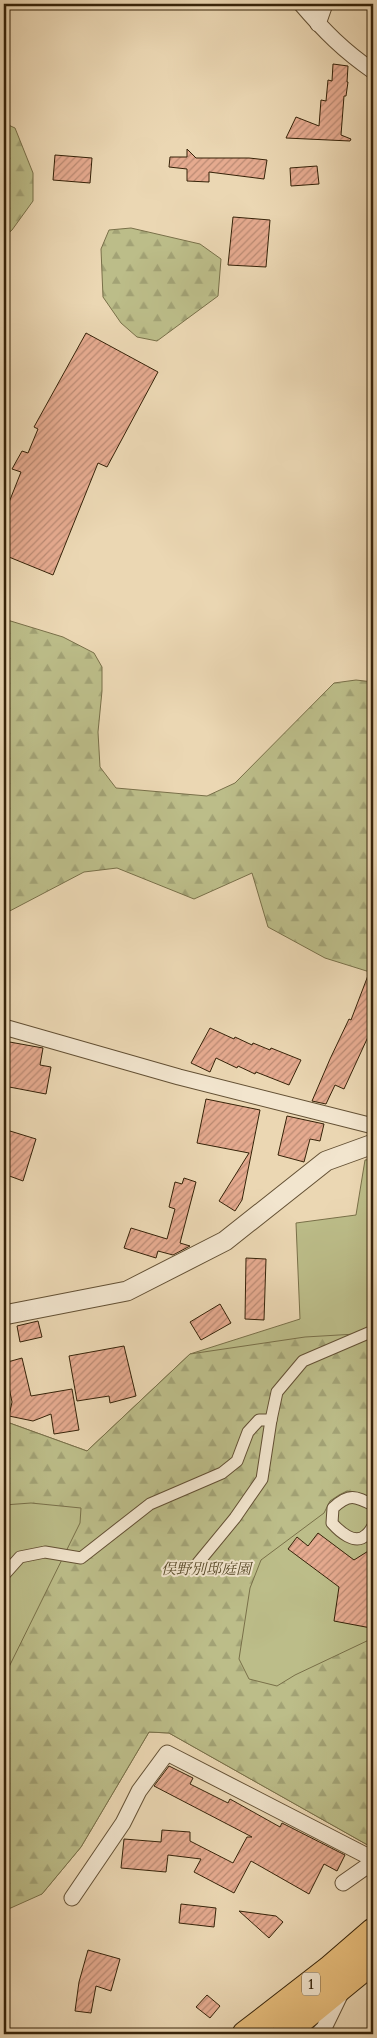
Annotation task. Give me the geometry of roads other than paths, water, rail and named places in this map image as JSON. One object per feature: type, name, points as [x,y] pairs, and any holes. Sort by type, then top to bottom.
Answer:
[{"type":"highway","name":"1","points":[[245,2034],[329,1969],[373,1931]]},
{"type":"highway","name":"1","points":[[284,2034],[373,1961]]},
{"type":"street","points":[[300,4],[348,54],[373,71]]},
{"type":"street","points":[[318,24],[325,4]]},
{"type":"street","points":[[4,1027],[180,1077],[373,1126]]},
{"type":"street","points":[[4,1315],[127,1291],[225,1241],[326,1161],[373,1144]]},
{"type":"street","points":[[192,1569],[235,1518],[262,1479],[277,1392],[303,1361],[373,1331]]},
{"type":"street","points":[[4,1575],[20,1557],[44,1552],[82,1558],[150,1504],[222,1473],[237,1461],[248,1432],[259,1420],[271,1420]]},
{"type":"street","points":[[373,1505],[355,1496],[342,1500],[333,1508],[332,1523],[342,1534],[359,1538],[365,1537],[373,1526]]},
{"type":"street","points":[[72,1898],[124,1824],[139,1791],[167,1753],[373,1860],[343,1883]]},
{"type":"street","points":[[318,2034],[324,2028],[346,1983]]},
{"type":"park label","name":"俣野別邸庭園","points":[[206,1569]]}]
